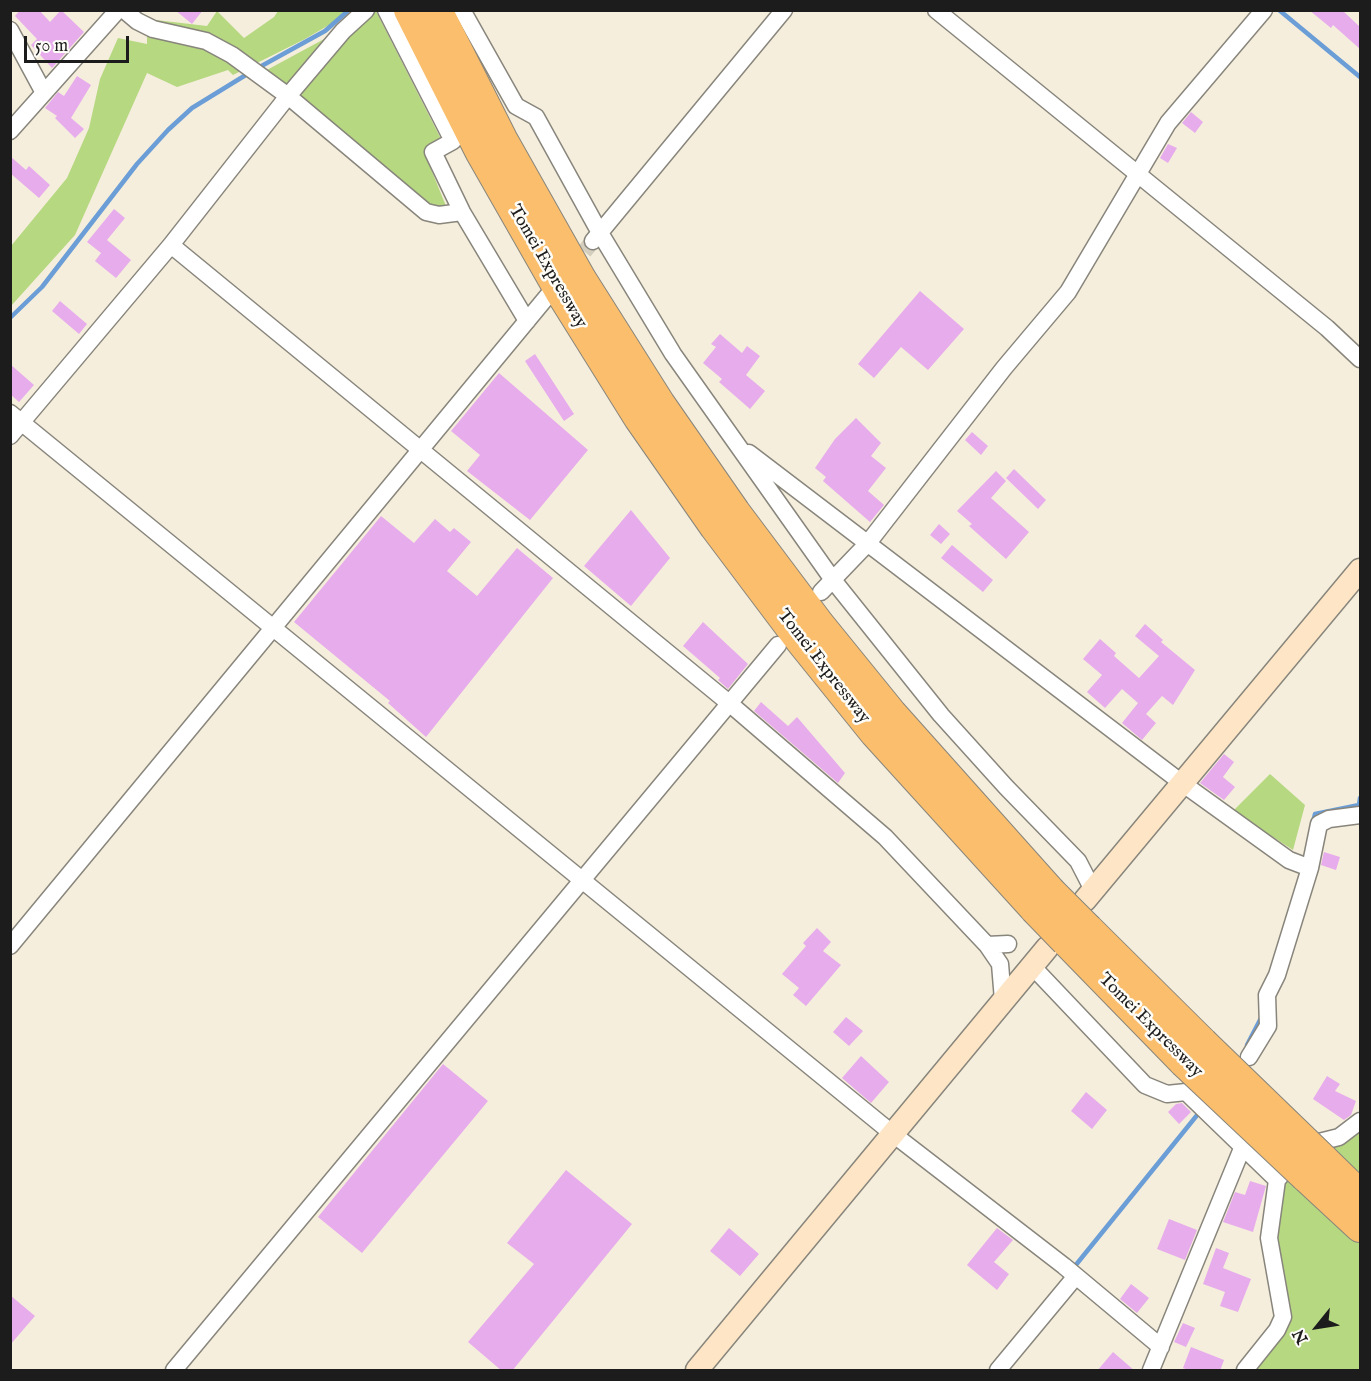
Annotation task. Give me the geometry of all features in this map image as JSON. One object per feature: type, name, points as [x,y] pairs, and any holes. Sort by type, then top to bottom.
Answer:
[{"type":"highway","name":"Tomei Expressway","points":[[409,10],[491,145],[582,279],[660,404],[735,512],[819,624],[1042,900],[1067,939],[1194,1052],[1302,1172],[1360,1227]]},
{"type":"highway","name":"Tomei Expressway","points":[[437,10],[491,145]]},
{"type":"highway","name":"Tomei Expressway","points":[[1302,1172],[1360,1195]]},
{"type":"street","points":[[10,131],[118,10]]},
{"type":"street","points":[[124,10],[137,21],[153,29],[206,41],[232,55],[288,96],[426,212],[439,215],[462,213]]},
{"type":"street","points":[[10,436],[16,418],[171,245],[288,96],[343,31],[366,10]]},
{"type":"street","points":[[386,10],[453,141],[433,152],[462,213],[527,321]]},
{"type":"street","points":[[462,10],[516,106],[536,117],[596,237],[673,354],[736,443],[827,586],[1006,787],[1078,861],[1088,895]]},
{"type":"street","points":[[596,237],[784,10]]},
{"type":"street","points":[[936,10],[1327,328],[1360,359]]},
{"type":"street","points":[[827,586],[867,543],[1004,368],[1068,292],[1168,123],[1264,10]]},
{"type":"street","points":[[10,30],[44,93]]},
{"type":"street","points":[[171,245],[729,703],[885,837],[987,945],[1000,964],[1003,1000]]},
{"type":"street","points":[[10,946],[550,293]]},
{"type":"street","points":[[16,418],[893,1134],[1076,1276],[1161,1347]]},
{"type":"street","points":[[736,443],[1182,783],[1289,860],[1310,868]]},
{"type":"street","points":[[1088,895],[1360,570]]},
{"type":"street","points":[[174,1371],[778,645]]},
{"type":"street","points":[[1249,1057],[1268,1026],[1267,994],[1277,975],[1310,868],[1319,824],[1329,819],[1360,815]]},
{"type":"street","points":[[697,1371],[1032,966],[1067,939]]},
{"type":"street","points":[[987,945],[1008,944]]},
{"type":"street","points":[[1032,966],[1145,1085],[1167,1094],[1186,1092],[1208,1108],[1243,1146],[1302,1172]]},
{"type":"street","points":[[1245,1371],[1277,1330],[1283,1317],[1269,1238],[1302,1172],[1296,1157],[1318,1142],[1339,1137],[1360,1121]]},
{"type":"street","points":[[1150,1371],[1243,1146]]},
{"type":"street","points":[[998,1371],[1076,1276]]},
{"type":"green space","points":[[217,11],[244,38],[274,17],[278,11],[353,11],[305,39],[233,75],[228,70],[177,87],[147,73],[75,235],[11,306],[11,246],[67,178],[89,128],[100,79],[118,38],[147,44],[147,19],[207,26]]},
{"type":"green space","points":[[376,11],[441,139],[424,152],[446,206],[432,206],[379,166],[265,71]]},
{"type":"green space","points":[[1270,774],[1305,805],[1293,850],[1233,811]]},
{"type":"green space","points":[[1360,1116],[1360,1370],[1249,1370],[1283,1317],[1270,1227],[1277,1180]]},
{"type":"building","points":[[20,10],[39,10],[50,22],[61,10],[84,32],[52,68],[31,45],[37,39],[15,16]]},
{"type":"building","points":[[175,10],[203,10],[192,24]]},
{"type":"building","points":[[1309,10],[1342,10],[1360,27],[1360,49],[1333,25],[1331,28]]},
{"type":"building","points":[[77,76],[91,85],[71,118],[84,129],[75,138],[55,118],[57,116],[45,108],[58,92],[64,96]]},
{"type":"building","points":[[1191,112],[1203,122],[1195,133],[1182,123]]},
{"type":"building","points":[[1168,144],[1177,148],[1168,163],[1160,158]]},
{"type":"building","points":[[10,156],[26,170],[29,166],[50,185],[39,198],[10,173]]},
{"type":"building","points":[[114,209],[125,218],[107,240],[131,260],[116,278],[95,261],[101,253],[87,242]]},
{"type":"building","points":[[920,291],[964,329],[928,370],[901,347],[874,378],[858,364]]},
{"type":"building","points":[[60,301],[87,324],[79,334],[52,311]]},
{"type":"building","points":[[720,334],[742,353],[747,346],[760,356],[746,375],[765,391],[750,409],[719,382],[722,379],[703,363],[716,347],[711,344]]},
{"type":"building","points":[[535,354],[574,414],[564,421],[525,361]]},
{"type":"building","points":[[10,364],[34,385],[19,402],[10,394]]},
{"type":"building","points":[[499,373],[588,450],[530,520],[467,471],[480,455],[451,431]]},
{"type":"building","points":[[856,418],[881,443],[871,456],[886,468],[868,491],[884,505],[870,522],[823,481],[826,477],[815,468],[835,439]]},
{"type":"building","points":[[972,432],[988,446],[981,455],[965,440]]},
{"type":"building","points":[[1014,469],[1046,500],[1038,509],[1006,478]]},
{"type":"building","points":[[996,471],[1006,481],[991,498],[1029,532],[1006,559],[969,526],[972,524],[957,511]]},
{"type":"building","points":[[631,510],[670,558],[631,606],[584,566]]},
{"type":"building","points":[[381,516],[414,543],[435,519],[450,532],[454,528],[471,542],[447,571],[477,596],[517,548],[553,578],[426,737],[388,703],[390,701],[294,622]]},
{"type":"building","points":[[939,524],[950,534],[941,544],[930,535]]},
{"type":"building","points":[[952,545],[993,580],[983,592],[941,558]]},
{"type":"building","points":[[703,622],[748,664],[728,689],[718,680],[720,678],[683,646]]},
{"type":"building","points":[[1145,624],[1163,640],[1161,642],[1195,670],[1173,705],[1162,696],[1146,714],[1156,723],[1142,740],[1122,723],[1138,703],[1122,689],[1105,708],[1087,692],[1102,675],[1083,659],[1100,639],[1116,653],[1114,656],[1139,678],[1159,656],[1135,636]]},
{"type":"building","points":[[761,702],[788,726],[797,717],[845,773],[838,783],[754,711]]},
{"type":"building","points":[[1224,754],[1234,762],[1223,777],[1235,787],[1224,800],[1200,783]]},
{"type":"building","points":[[1324,852],[1340,857],[1336,870],[1321,865]]},
{"type":"building","points":[[817,928],[831,942],[823,951],[841,965],[806,1006],[793,995],[799,988],[782,974],[806,946],[803,943]]},
{"type":"building","points":[[846,1017],[863,1031],[849,1046],[833,1032]]},
{"type":"building","points":[[861,1056],[889,1082],[871,1103],[842,1078]]},
{"type":"building","points":[[443,1064],[488,1101],[362,1253],[318,1217]]},
{"type":"building","points":[[1327,1076],[1340,1084],[1335,1091],[1356,1101],[1351,1115],[1344,1120],[1313,1099]]},
{"type":"building","points":[[1086,1092],[1107,1110],[1092,1129],[1071,1111]]},
{"type":"building","points":[[1182,1103],[1191,1112],[1179,1124],[1168,1112],[1176,1104]]},
{"type":"building","points":[[566,1170],[632,1224],[512,1371],[502,1371],[468,1342],[534,1264],[507,1243]]},
{"type":"building","points":[[1250,1181],[1266,1186],[1253,1232],[1223,1222],[1235,1192],[1245,1195]]},
{"type":"building","points":[[1169,1219],[1197,1230],[1185,1260],[1157,1249]]},
{"type":"building","points":[[729,1228],[759,1254],[740,1276],[710,1251]]},
{"type":"building","points":[[997,1228],[1013,1240],[994,1262],[1009,1274],[997,1290],[967,1265]]},
{"type":"building","points":[[1216,1248],[1229,1253],[1223,1268],[1251,1279],[1238,1312],[1220,1306],[1225,1292],[1203,1284]]},
{"type":"building","points":[[1131,1284],[1149,1298],[1137,1313],[1120,1299]]},
{"type":"building","points":[[10,1295],[35,1316],[10,1345]]},
{"type":"building","points":[[1183,1323],[1195,1328],[1186,1347],[1174,1342]]},
{"type":"building","points":[[1191,1347],[1224,1360],[1220,1371],[1190,1371],[1183,1368]]},
{"type":"building","points":[[1113,1352],[1135,1371],[1097,1371]]},
{"type":"waterway","points":[[256,69],[325,31],[349,10]]},
{"type":"waterway","points":[[1279,10],[1360,77]]},
{"type":"waterway","points":[[10,318],[42,287],[137,164],[168,130],[192,108],[249,73]]},
{"type":"waterway","points":[[1313,822],[1315,814],[1359,805],[1360,798]]},
{"type":"waterway","points":[[1247,1045],[1261,1018]]},
{"type":"waterway","points":[[1075,1266],[1198,1114]]},
{"type":"tunnel","points":[[569,270],[593,241]]}]
